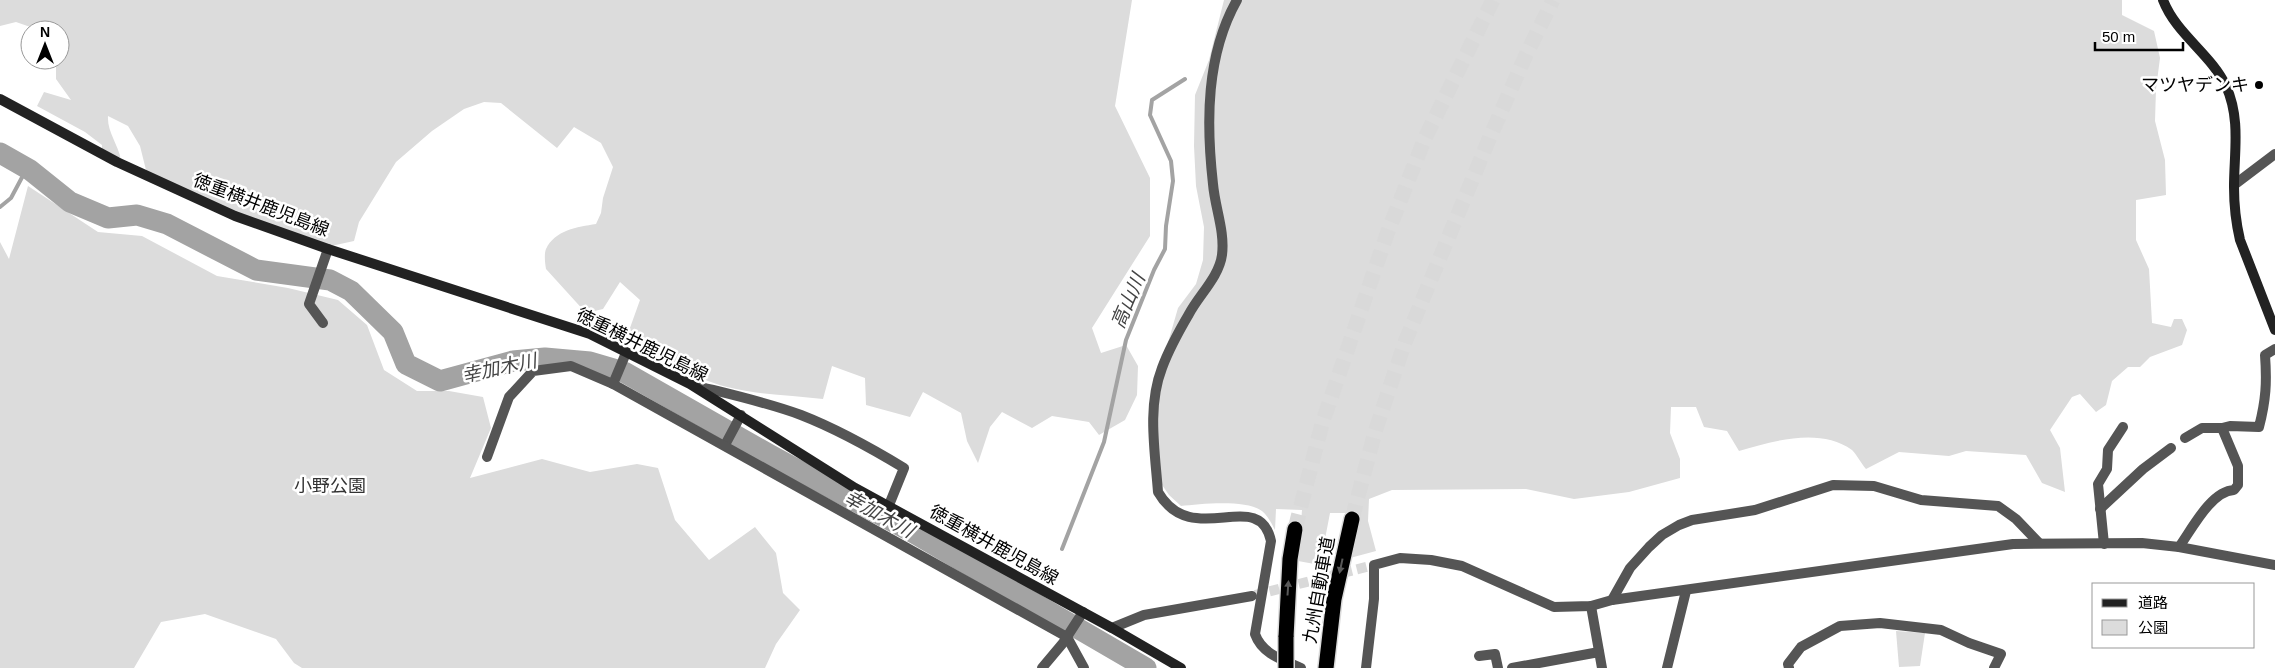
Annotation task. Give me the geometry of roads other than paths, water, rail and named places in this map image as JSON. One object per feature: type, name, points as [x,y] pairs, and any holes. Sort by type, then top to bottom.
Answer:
[{"type":"highway","name":"九州自動車道","points":[[1326,668],[1334,599],[1352,519]]},
{"type":"highway","name":"九州自動車道","points":[[1286,668],[1290,568],[1295,529]]},
{"type":"main road","points":[[2163,0],[2175,22],[2225,85],[2236,132],[2234,208],[2240,240],[2273,317],[2275,330]]},
{"type":"main road","name":"徳重横井鹿児島線","points":[[0,99],[117,162],[235,216],[328,249],[584,332],[690,384],[821,467],[1181,668]]},
{"type":"street","points":[[1237,0],[1220,33],[1211,79],[1209,105],[1213,184],[1223,238],[1222,256],[1218,269],[1195,302],[1162,368],[1153,409],[1158,492],[1165,504],[1177,514],[1192,519],[1251,517],[1260,520],[1269,529],[1271,541],[1255,634],[1259,644],[1269,653],[1301,668]]},
{"type":"street","points":[[2234,185],[2275,154]]},
{"type":"street","points":[[323,323],[309,304],[328,249]]},
{"type":"street","points":[[2185,438],[2202,428],[2230,426],[2259,427],[2267,382],[2265,355],[2275,349]]},
{"type":"street","points":[[613,384],[626,353]]},
{"type":"street","points":[[487,457],[509,397],[533,371],[572,366],[613,384],[1068,635],[1084,668]]},
{"type":"street","points":[[690,384],[750,399],[801,415],[872,449],[904,468],[889,505]]},
{"type":"street","points":[[725,445],[741,415]]},
{"type":"street","points":[[2104,544],[2098,484],[2107,469],[2108,450],[2123,427]]},
{"type":"street","points":[[2179,546],[2211,502],[2224,491],[2234,490],[2238,485],[2238,466],[2222,428]]},
{"type":"street","points":[[2100,509],[2144,469],[2171,448]]},
{"type":"street","points":[[1612,600],[1630,568],[1649,546],[1662,535],[1679,525],[1692,520],[1755,510],[1833,485],[1874,486],[1921,500],[1998,506],[2016,519],[2039,543]]},
{"type":"street","points":[[1366,668],[1374,599],[1374,565],[1400,558],[1431,560],[1462,566],[1554,606],[1591,606],[1612,600],[2012,544],[2142,543],[2179,546],[2275,565]]},
{"type":"street","points":[[1667,668],[1686,591]]},
{"type":"street","points":[[1112,628],[1144,614],[1252,596]]},
{"type":"street","points":[[1591,606],[1602,668]]},
{"type":"street","points":[[1042,668],[1083,612]]},
{"type":"street","points":[[1789,668],[1788,664],[1800,647],[1840,626],[1880,623],[1942,630],[1969,643],[2001,654],[1994,668]]},
{"type":"street","points":[[1512,668],[1599,652]]},
{"type":"street","points":[[1479,656],[1495,654],[1498,668]]},
{"type":"waterway","name":"高山川","points":[[1062,549],[1104,442],[1126,340],[1154,270],[1165,249],[1166,226],[1173,181],[1171,161],[1150,115],[1152,100],[1185,79]]},
{"type":"waterway","name":"幸加木川","points":[[0,153],[30,170],[70,202],[108,218],[137,215],[167,224],[256,270],[330,280],[351,291],[393,332],[406,364],[440,381],[513,361],[545,358],[590,362],[624,372],[770,455],[912,532],[1146,668]]},
{"type":"waterway","points":[[0,207],[11,198],[27,168]]},
{"type":"tunnel","points":[[1295,529],[1322,424],[1387,234],[1425,138],[1493,0]]},
{"type":"tunnel","points":[[1352,519],[1375,432],[1405,342],[1490,137],[1526,55],[1553,0]]},
{"type":"tunnel","points":[[1255,595],[1374,565]]},
{"type":"place","name":"マツヤデンキ","points":[[2259,85]]},
{"type":"park label","name":"小野公園","points":[[330,486]]}]
